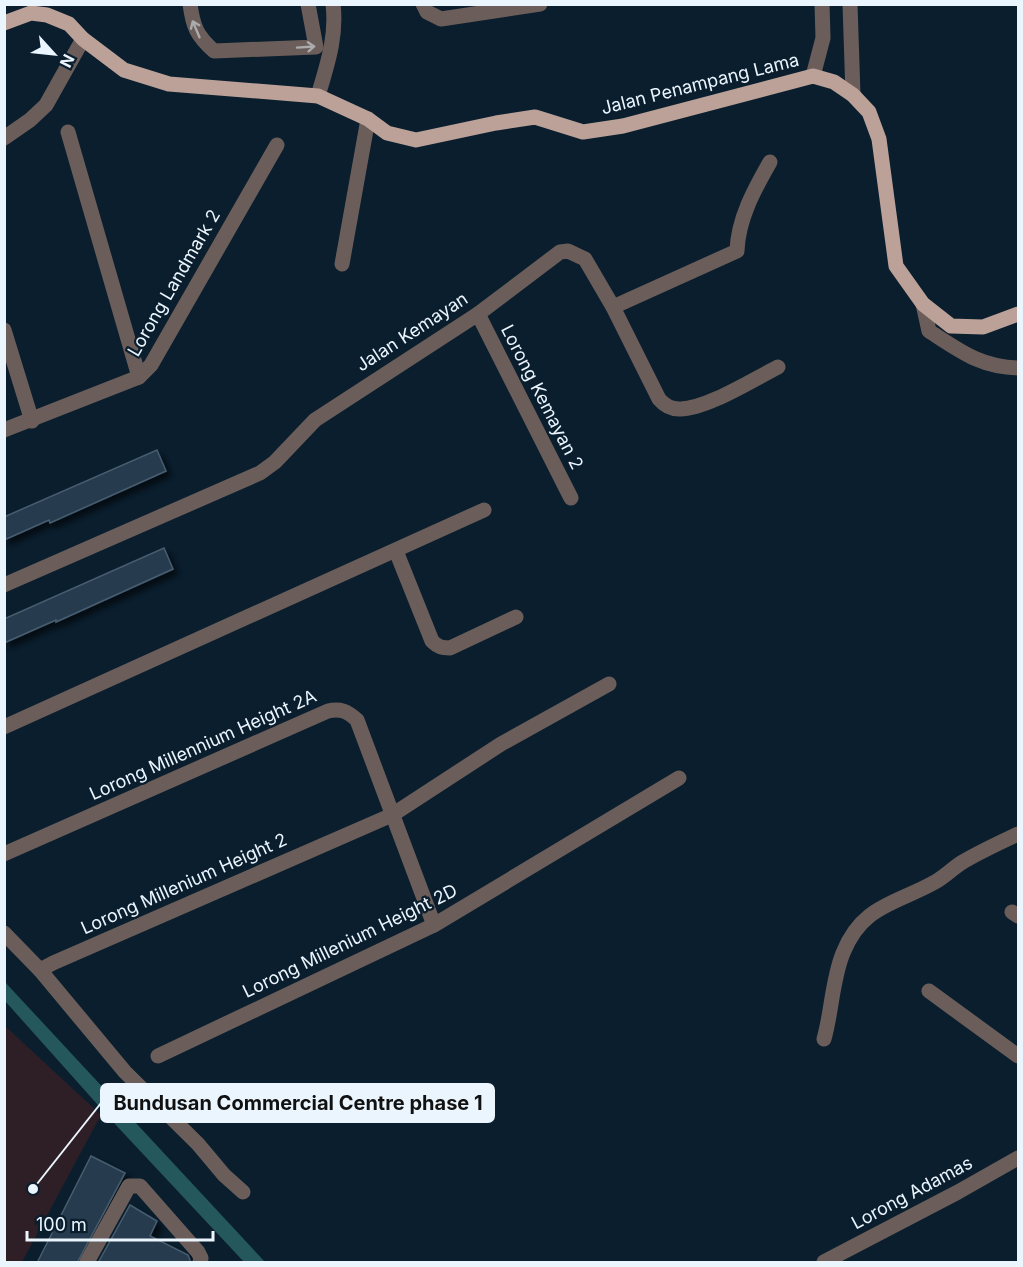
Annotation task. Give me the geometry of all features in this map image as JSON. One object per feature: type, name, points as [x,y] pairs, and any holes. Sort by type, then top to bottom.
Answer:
[{"type":"main road","name":"Jalan Penampang Lama","points":[[4,23],[31,13],[47,15],[69,24],[83,39],[124,70],[169,84],[318,96],[368,119],[387,133],[416,140],[535,117],[583,132],[623,126],[813,76],[834,82],[853,95],[868,112],[879,139],[896,266],[923,304],[951,327],[982,327],[1018,315]]},
{"type":"street","points":[[190,4],[192,21],[201,39],[214,51],[316,47],[308,4]]},
{"type":"street","points":[[318,96],[334,40],[333,4]]},
{"type":"street","points":[[423,4],[427,12],[441,19],[540,4]]},
{"type":"street","points":[[813,76],[823,38],[822,4]]},
{"type":"street","points":[[850,4],[853,95]]},
{"type":"street","points":[[4,138],[30,120],[46,105],[83,39]]},
{"type":"street","points":[[342,264],[368,119]]},
{"type":"street","points":[[68,132],[139,377]]},
{"type":"street","name":"Lorong Landmark 2","points":[[4,430],[32,421],[139,377],[151,365],[277,145]]},
{"type":"street","points":[[614,308],[737,251],[737,233],[745,211],[770,162]]},
{"type":"street","name":"Jalan Kemayan","points":[[4,585],[260,473],[275,462],[315,420],[478,314],[560,252],[568,251],[585,259],[614,308],[659,399],[665,405],[680,409],[710,402],[778,367]]},
{"type":"street","points":[[923,304],[929,331],[964,354],[998,367],[1018,368]]},
{"type":"street","name":"Lorong Kemayan 2","points":[[478,314],[571,498]]},
{"type":"street","points":[[4,330],[32,421]]},
{"type":"street","points":[[4,727],[484,510]]},
{"type":"street","points":[[396,551],[432,641],[436,645],[450,648],[516,616]]},
{"type":"street","name":"Lorong Millenium Height 2","points":[[40,970],[392,814],[501,744],[609,684]]},
{"type":"street","name":"Lorong Millennium Height 2A","points":[[4,854],[327,711],[337,709],[350,714],[357,720],[392,814]]},
{"type":"street","name":"Lorong Millenium Height 2D","points":[[158,1056],[434,925],[679,778]]},
{"type":"street","points":[[392,814],[434,925]]},
{"type":"street","points":[[824,1038],[842,954],[863,920],[892,901],[925,887],[969,858],[1018,834]]},
{"type":"street","points":[[4,933],[40,970],[125,1071],[243,1192]]},
{"type":"street","points":[[929,991],[1018,1056]]},
{"type":"street","name":"Lorong Adamas","points":[[824,1263],[1018,1158]]},
{"type":"street","points":[[87,1263],[129,1186],[133,1185],[140,1186],[198,1252],[201,1258],[200,1263]]},
{"type":"shaded area","points":[[4,981],[265,1262],[244,1262],[114,1123],[5,1001]]},
{"type":"shaded area","points":[[4,1025],[101,1115],[22,1262],[5,1262]]},
{"type":"building","points":[[157,450],[166,471],[50,523],[49,520],[4,540],[4,517]]},
{"type":"building","points":[[164,548],[173,569],[4,643],[4,619]]},
{"type":"building","points":[[91,1156],[125,1173],[77,1263],[37,1263]]},
{"type":"building","points":[[130,1205],[157,1221],[150,1236],[188,1255],[191,1263],[98,1263]]},
{"type":"place","name":"Bundusan Commercial Centre phase 1","points":[[33,1189]]}]
